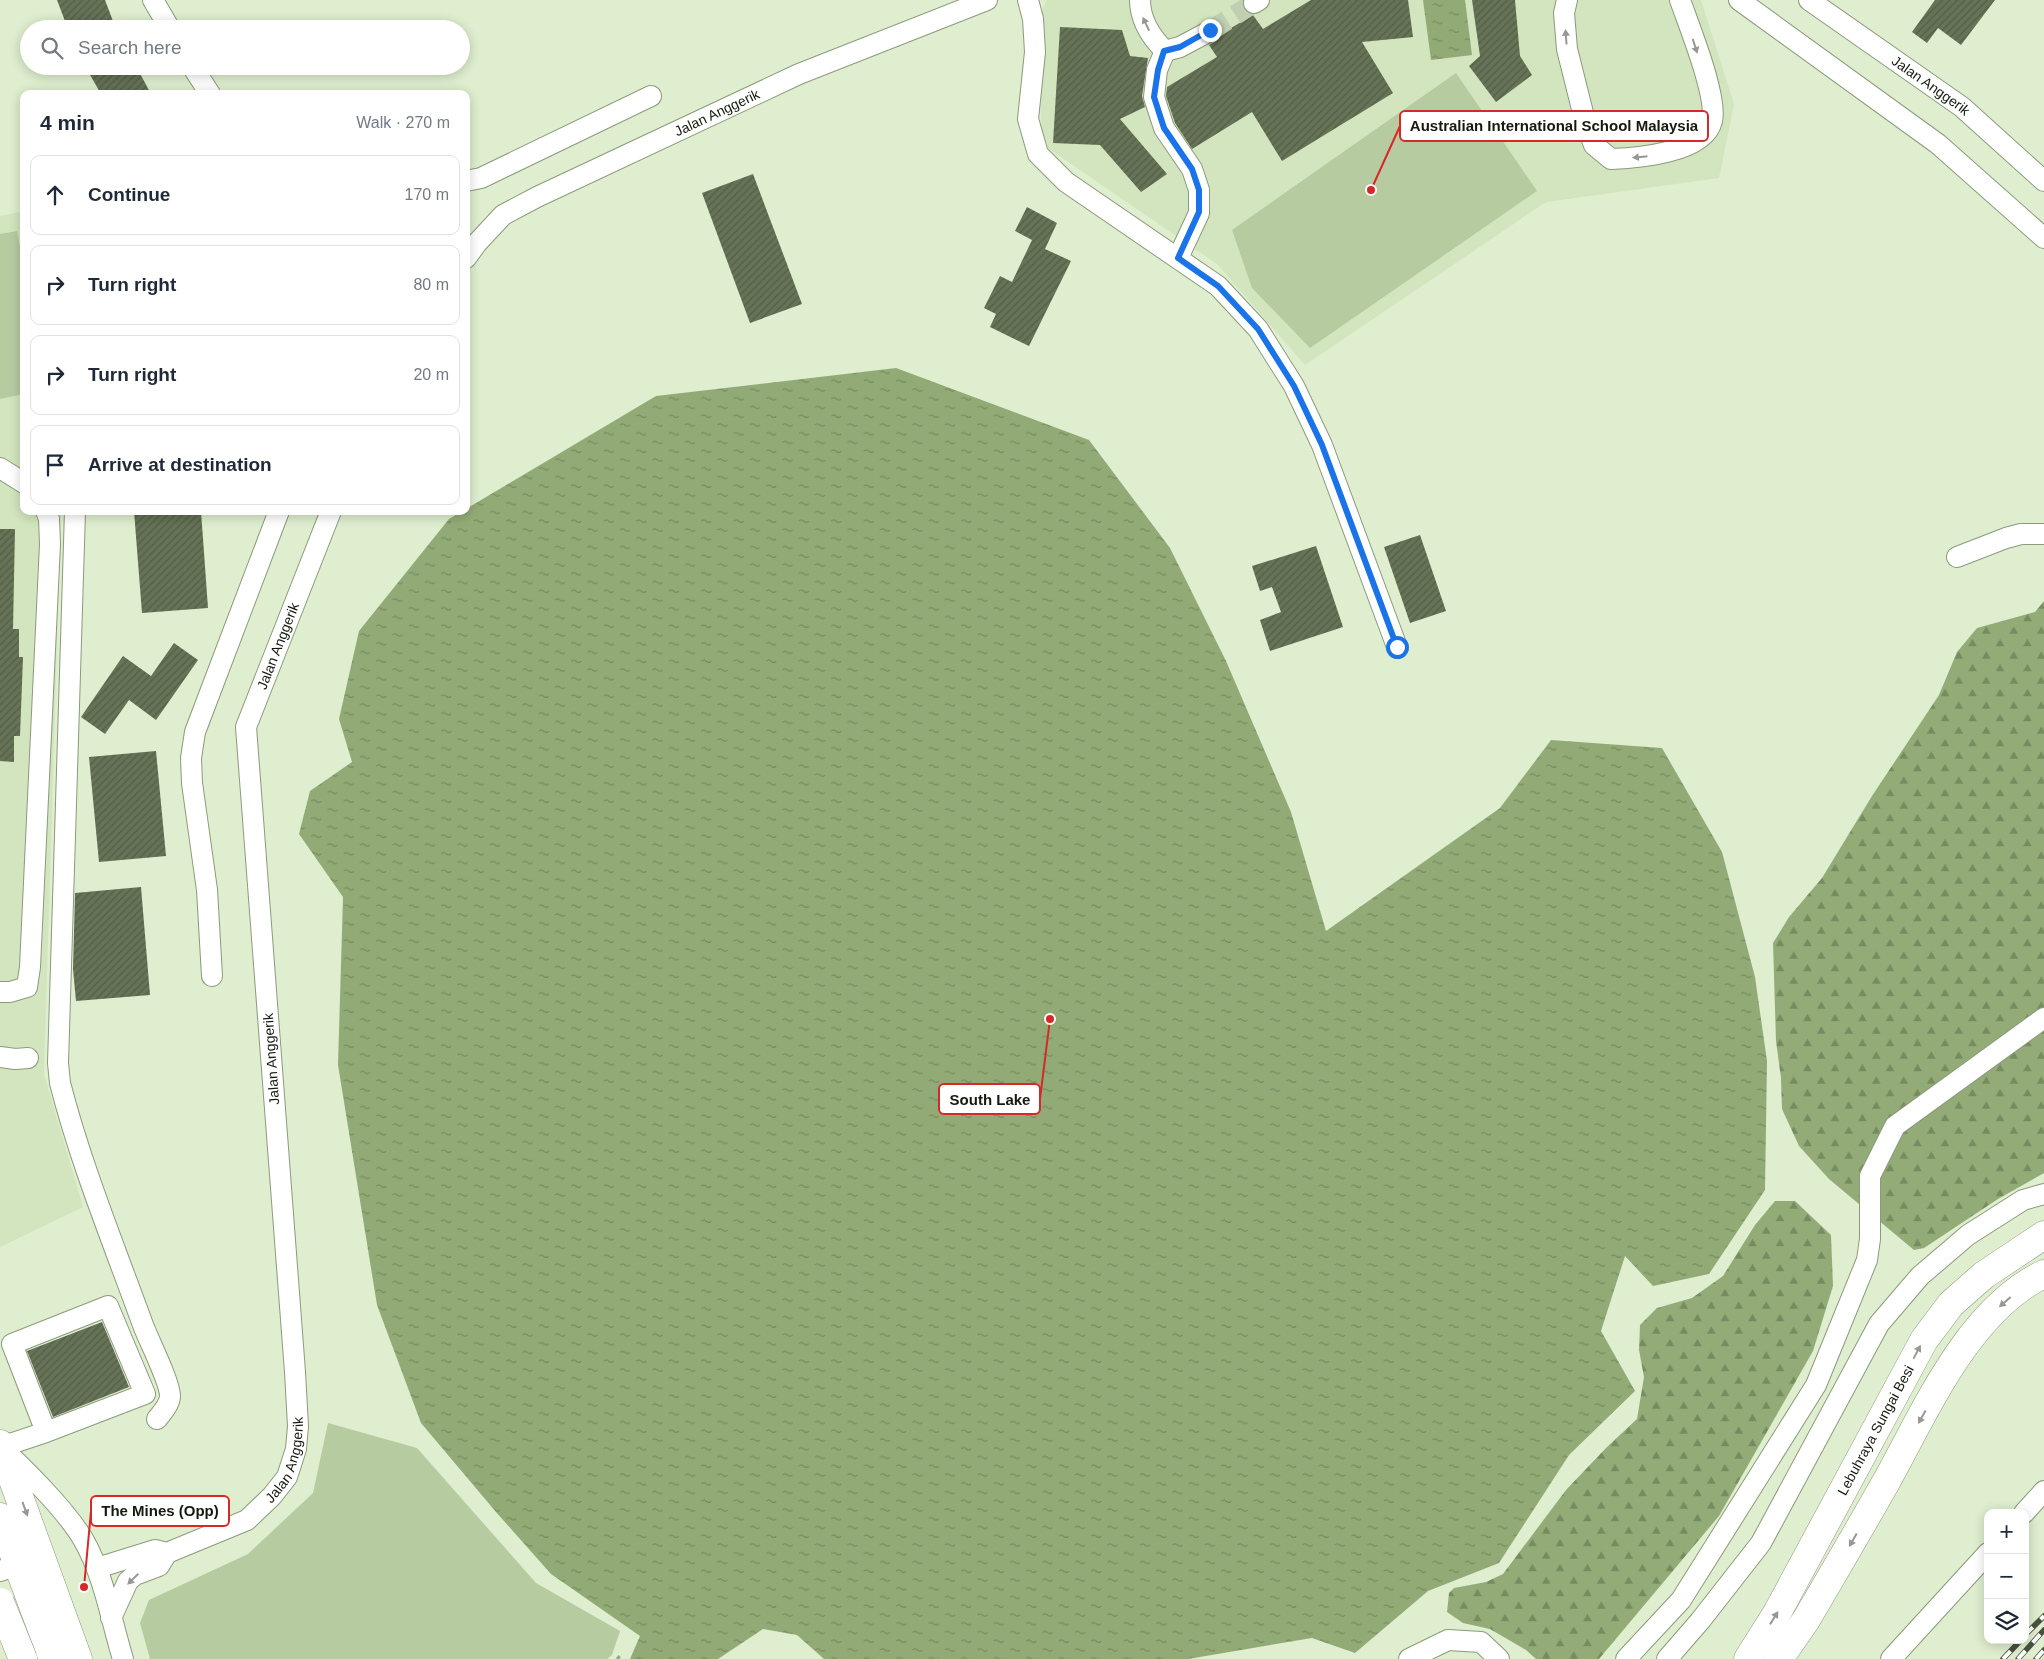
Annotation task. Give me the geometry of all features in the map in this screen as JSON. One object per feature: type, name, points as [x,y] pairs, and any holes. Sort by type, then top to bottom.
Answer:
[{"type":"highway","name":"Lebuhraya Sungai Besi","points":[[1748,1659],[1777,1613],[1924,1340],[1951,1304],[1984,1275],[2044,1235]]},
{"type":"highway","points":[[1786,1653],[1877,1498],[1954,1360],[1988,1316],[2028,1282],[2044,1274]]},
{"type":"highway","points":[[1,1446],[78,1659]]},
{"type":"highway","points":[[0,1517],[9,1568],[31,1601],[53,1659]]},
{"type":"highway","points":[[0,1602],[23,1659]]},
{"type":"highway","points":[[14,1659],[36,1652],[49,1659]]},
{"type":"street","points":[[153,0],[165,20]]},
{"type":"street","name":"Jalan Anggerik","points":[[470,253],[503,215],[537,197],[799,74],[987,0]]},
{"type":"street","points":[[1028,0],[1033,19],[1035,52],[1028,119],[1038,154],[1066,182],[1218,286],[1258,329],[1294,386],[1322,445],[1397,647]]},
{"type":"street","points":[[1140,0],[1142,16],[1153,39],[1164,51]]},
{"type":"street","points":[[1567,0],[1564,12],[1567,49],[1585,121],[1594,145],[1611,159],[1639,158],[1664,154],[1684,147],[1704,135],[1712,122],[1713,101],[1680,0]]},
{"type":"street","points":[[1739,0],[1938,144],[2044,238]]},
{"type":"street","name":"Jalan Anggerik","points":[[1809,0],[1962,107],[2044,181]]},
{"type":"street","points":[[1164,51],[1180,47],[1210,30]]},
{"type":"street","points":[[1164,51],[1158,70],[1154,97],[1164,128],[1192,169],[1199,190],[1199,212],[1178,258]]},
{"type":"street","points":[[198,75],[207,90]]},
{"type":"street","points":[[470,180],[481,178],[651,96]]},
{"type":"street","points":[[0,468],[20,480]]},
{"type":"street","points":[[0,992],[10,992],[27,987],[30,967],[50,544],[48,515]]},
{"type":"street","points":[[75,515],[58,1053],[60,1083],[99,1205],[150,1343],[168,1386],[170,1398],[166,1408],[157,1419]]},
{"type":"street","points":[[212,976],[207,890],[192,783],[191,758],[195,732],[277,515]]},
{"type":"street","name":"Jalan Anggerik","points":[[111,1618],[128,1581],[135,1575],[159,1566],[167,1553],[247,1520],[272,1496],[287,1477],[296,1449],[298,1426],[295,1372],[246,727],[329,515]]},
{"type":"street","points":[[1957,557],[2021,534],[2044,534]]},
{"type":"street","points":[[1626,1659],[1681,1600],[1816,1385],[1867,1260],[1870,1239],[1870,1176],[1895,1126],[2044,1018]]},
{"type":"street","points":[[0,1057],[15,1060],[28,1058]]},
{"type":"street","points":[[1667,1659],[1700,1621],[1761,1543],[1879,1324],[1920,1276],[1968,1235],[2023,1200],[2044,1194]]},
{"type":"street","points":[[46,1432],[12,1344],[108,1306],[145,1394],[46,1432],[1,1446],[52,1500],[83,1539],[97,1568],[123,1659]]},
{"type":"street","points":[[2028,1509],[2044,1491]]},
{"type":"street","name":"Jalan Anggerik","points":[[97,1568],[155,1550],[167,1553]]},
{"type":"street","points":[[1891,1659],[1987,1554]]},
{"type":"street","points":[[0,1612],[31,1601]]},
{"type":"street","points":[[1409,1659],[1448,1640],[1481,1642],[1499,1659]]},
{"type":"path","points":[[618,1659],[622,1654]]},
{"type":"shaded area","points":[[1047,0],[1701,0],[1734,104],[1719,178],[1546,202],[1305,365],[1217,264],[1042,144],[1038,20]]},
{"type":"shaded area","points":[[1456,73],[1537,191],[1310,348],[1252,288],[1232,230]]},
{"type":"shaded area","points":[[20,212],[20,515],[61,515],[44,1074],[83,1207],[0,1247],[0,216]]},
{"type":"shaded area","points":[[17,231],[20,246],[20,395],[0,399],[0,234]]},
{"type":"shaded area","points":[[328,1423],[417,1448],[536,1583],[620,1631],[612,1655],[607,1659],[150,1659],[140,1623],[149,1600],[248,1554],[313,1493]]},
{"type":"green space","points":[[2044,601],[2044,1173],[1998,1199],[1924,1248],[1914,1250],[1829,1179],[1799,1146],[1782,1109],[1781,1078],[1776,1041],[1773,943],[1789,917],[1822,878],[1872,796],[1939,695],[1957,652],[1977,628],[2035,612]]},
{"type":"green space","points":[[1775,1201],[1795,1201],[1831,1235],[1833,1286],[1813,1351],[1719,1516],[1599,1659],[1536,1659],[1526,1650],[1490,1629],[1463,1623],[1447,1612],[1449,1593],[1454,1588],[1486,1582],[1503,1574],[1566,1490],[1637,1419],[1644,1377],[1639,1350],[1640,1325],[1657,1308],[1692,1298],[1723,1276],[1755,1225]]},
{"type":"water","points":[[1423,0],[1465,0],[1472,55],[1431,60]]},
{"type":"water","points":[[896,368],[1089,440],[1170,548],[1226,661],[1291,812],[1326,931],[1500,808],[1551,740],[1662,748],[1722,852],[1755,977],[1767,1061],[1765,1190],[1709,1274],[1653,1286],[1625,1256],[1601,1331],[1635,1391],[1569,1455],[1499,1563],[1428,1591],[1355,1653],[1312,1638],[1188,1659],[824,1659],[797,1635],[763,1629],[718,1659],[630,1659],[640,1636],[551,1574],[421,1423],[377,1305],[338,1065],[343,897],[299,834],[310,791],[352,762],[339,719],[359,631],[449,519],[456,515],[470,515],[470,507],[656,396]]},
{"type":"building","points":[[57,0],[105,0],[113,20],[65,20]]},
{"type":"building","points":[[1311,0],[1408,0],[1413,37],[1362,42],[1393,93],[1282,161],[1252,112],[1192,149],[1175,123],[1166,96],[1167,87],[1217,57],[1209,45],[1216,41],[1221,34],[1253,15],[1263,29]]},
{"type":"building","points":[[1472,0],[1515,0],[1520,56],[1532,75],[1496,102],[1469,66],[1480,56]]},
{"type":"building","points":[[1935,0],[1995,0],[1961,45],[1938,28],[1927,43],[1912,32]]},
{"type":"building","points":[[1060,27],[1122,30],[1130,56],[1148,58],[1142,96],[1145,107],[1120,119],[1167,174],[1141,192],[1100,145],[1053,143]]},
{"type":"building","points":[[90,75],[141,75],[149,90],[99,90]]},
{"type":"building","points":[[753,174],[802,304],[750,323],[702,193]]},
{"type":"building","points":[[1027,207],[1057,223],[1045,249],[1071,261],[1029,346],[990,327],[996,314],[984,308],[1000,276],[1012,282],[1032,240],[1015,231]]},
{"type":"building","points":[[134,515],[201,515],[208,608],[142,613]]},
{"type":"building","points":[[0,529],[15,529],[13,629],[19,629],[19,657],[23,657],[20,736],[14,736],[14,762],[0,761]]},
{"type":"building","points":[[1420,535],[1446,611],[1410,623],[1384,547]]},
{"type":"building","points":[[1316,546],[1343,627],[1270,651],[1260,620],[1281,612],[1272,587],[1260,591],[1252,566]]},
{"type":"building","points":[[174,643],[198,660],[156,720],[129,700],[105,734],[81,717],[123,656],[151,676]]},
{"type":"building","points":[[156,751],[166,856],[99,862],[89,757]]},
{"type":"building","points":[[141,887],[150,995],[76,1001],[73,969],[75,893]]},
{"type":"building","points":[[102,1322],[129,1387],[53,1417],[27,1351]]},
{"type":"tunnel","points":[[1210,31],[1254,3]]},
{"type":"railway","points":[[2029,1631],[2044,1616]]},
{"type":"railway","points":[[2018,1659],[2044,1630]]},
{"type":"railway","points":[[2003,1659],[2017,1644]]},
{"type":"railway","points":[[2036,1659],[2044,1650]]},
{"type":"place","name":"Australian International School Malaysia","points":[[1371,190]]},
{"type":"place","name":"South Lake","points":[[1050,1019]]},
{"type":"place","name":"The Mines (Opp)","points":[[84,1587]]},
{"type":"route","points":[[1210,30],[1180,47],[1164,51],[1158,70],[1154,97],[1164,128],[1192,169],[1199,190],[1199,212],[1178,258],[1218,286],[1258,329],[1294,386],[1322,445],[1397,647]]}]
